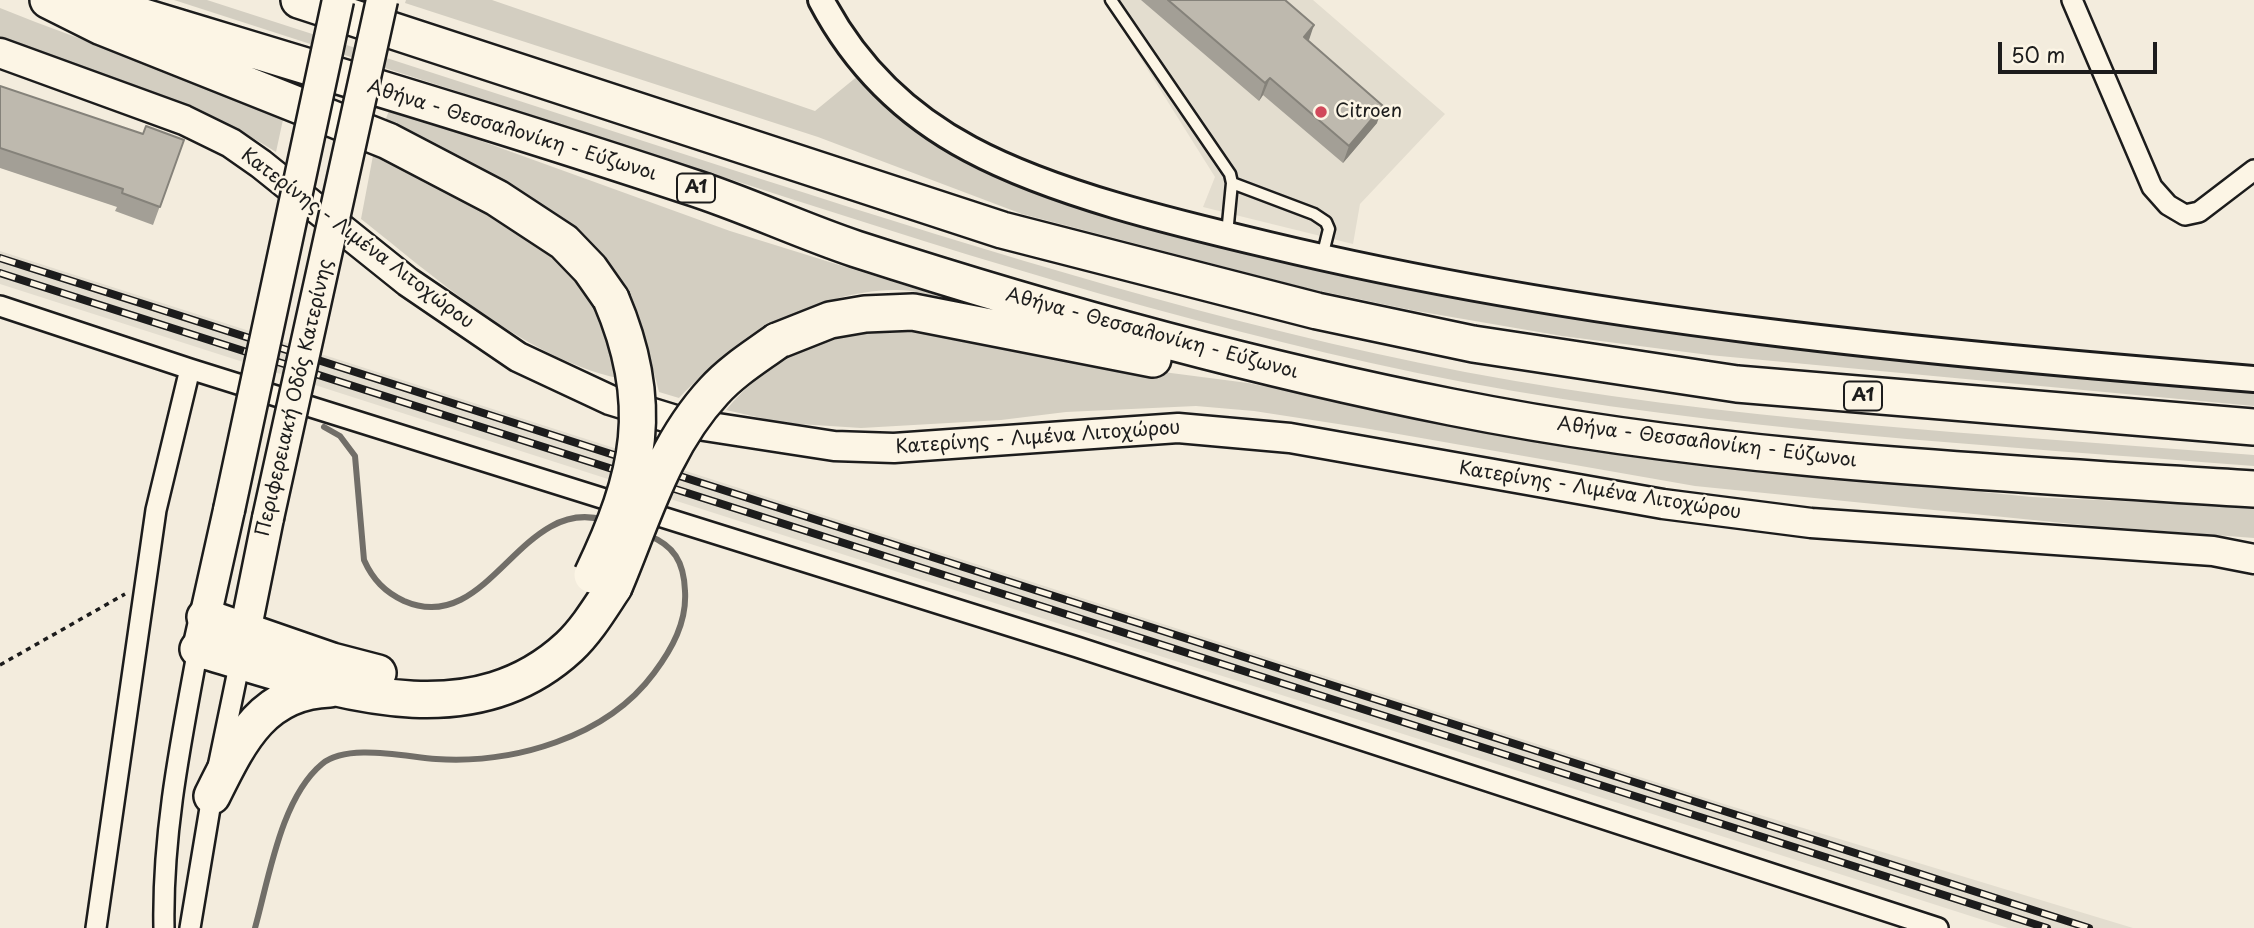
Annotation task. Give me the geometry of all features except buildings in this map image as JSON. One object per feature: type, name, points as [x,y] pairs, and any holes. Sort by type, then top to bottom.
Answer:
[{"type":"highway","points":[[48,0],[102,27],[388,141],[534,219],[564,242],[590,269],[611,299],[627,336],[638,398],[638,433],[633,469],[603,581],[574,605],[555,628],[503,664],[466,676],[433,680],[398,678],[332,661],[243,646]]},
{"type":"highway","name":"Αθήνα - Θεσσαλονίκη - Εύζωνοι","points":[[88,0],[695,188],[848,246],[989,291],[1304,375],[1455,408],[1732,450],[1998,472],[2254,489]]},
{"type":"highway","name":"Α1","points":[[299,0],[1002,230],[1317,311],[1473,344],[1737,384],[2254,427]]},
{"type":"highway","points":[[339,0],[418,38]]},
{"type":"highway","points":[[212,796],[242,739],[258,719],[283,699],[307,690],[355,692],[396,700],[473,698],[514,685],[544,667],[570,646],[666,458],[690,420],[715,390],[777,341],[830,320],[865,314],[913,312],[1230,373],[1304,375]]},
{"type":"highway","points":[[201,633],[243,646],[355,692]]},
{"type":"main road","name":"Περιφερειακή Οδός Κατερίνης","points":[[201,633],[339,0]]},
{"type":"main road","name":"Περιφερειακή Οδός Κατερίνης","points":[[243,646],[268,519],[382,0]]},
{"type":"main road","name":"Κατερίνης - Λιμένα Λιτοχώρου","points":[[0,54],[184,120],[231,143],[408,282],[518,357],[610,400],[685,424],[835,446],[894,448],[1178,428],[1290,438],[1663,504],[1811,523],[2213,551],[2254,559]]},
{"type":"street","points":[[821,0],[852,50],[876,80],[937,130],[972,150],[1026,174],[1227,235],[1399,275],[1750,330],[2047,362],[2254,379]]},
{"type":"street","points":[[2072,0],[2130,142],[2152,187],[2168,205],[2185,215],[2199,212],[2254,170]]},
{"type":"street","points":[[0,306],[190,369],[1077,647],[1938,928]]},
{"type":"street","points":[[96,928],[162,480],[190,369]]},
{"type":"street","points":[[164,928],[164,869],[174,784],[201,633]]},
{"type":"street","name":"Περιφερειακή Οδός Κατερίνης","points":[[190,928],[212,796],[243,646]]},
{"type":"lane","points":[[1111,0],[1230,174],[1232,183],[1227,235]]},
{"type":"lane","points":[[1232,183],[1314,214],[1326,222],[1329,229],[1322,257]]},
{"type":"path","points":[[0,665],[107,601],[127,593],[145,591]]},
{"type":"shaded area","points":[[174,0],[207,0],[761,179],[1110,286],[1376,354],[1563,389],[1661,403],[1858,424],[2254,455],[2254,466],[1758,425],[1561,399],[1372,363],[1192,319],[1013,268]]},
{"type":"shaded area","points":[[406,0],[492,0],[815,111],[859,75],[935,139],[1355,275],[1486,303],[1668,330],[2000,370],[2254,390],[2254,406],[1709,355],[1562,336],[1411,310],[1306,288],[1022,214],[818,137],[405,3]]},
{"type":"shaded area","points":[[1104,0],[1313,0],[1445,114],[1360,204],[1353,244],[1203,207],[1215,177]]},
{"type":"shaded area","points":[[0,8],[284,115],[276,152],[211,116],[177,101],[0,39]]},
{"type":"shaded area","points":[[390,108],[730,231],[942,297],[894,290],[834,299],[776,323],[749,339],[700,377],[679,398],[659,392],[638,312],[608,268],[572,229],[513,185],[385,121]]},
{"type":"shaded area","points":[[375,145],[509,217],[589,287],[608,338],[617,378],[582,367],[514,334],[450,289],[361,219]]},
{"type":"shaded area","points":[[0,251],[1724,804],[2133,928],[2008,928],[0,284]]},
{"type":"shaded area","points":[[925,325],[1117,366],[1248,383],[1545,443],[1750,469],[2032,497],[2254,507],[2254,538],[2083,525],[1695,486],[1364,428],[1254,411],[1196,406],[1066,412],[1001,420],[861,428],[783,423],[726,410],[753,382],[769,370],[822,339],[867,327]]},
{"type":"waterway","points":[[324,427],[340,436],[355,456],[364,560],[380,585],[404,601],[434,607],[459,600],[482,585],[526,544],[549,527],[575,518],[604,520]]},
{"type":"waterway","points":[[255,928],[286,818],[296,797],[322,764],[346,754],[361,753],[466,759],[526,751],[584,730],[611,715],[634,696],[654,673],[672,645],[681,624],[685,602],[680,563],[671,549],[647,535]]},
{"type":"railway","points":[[0,258],[2089,928]]},
{"type":"railway","points":[[0,273],[2047,928]]},
{"type":"place","name":"Citroen","points":[[1321,112]]}]
